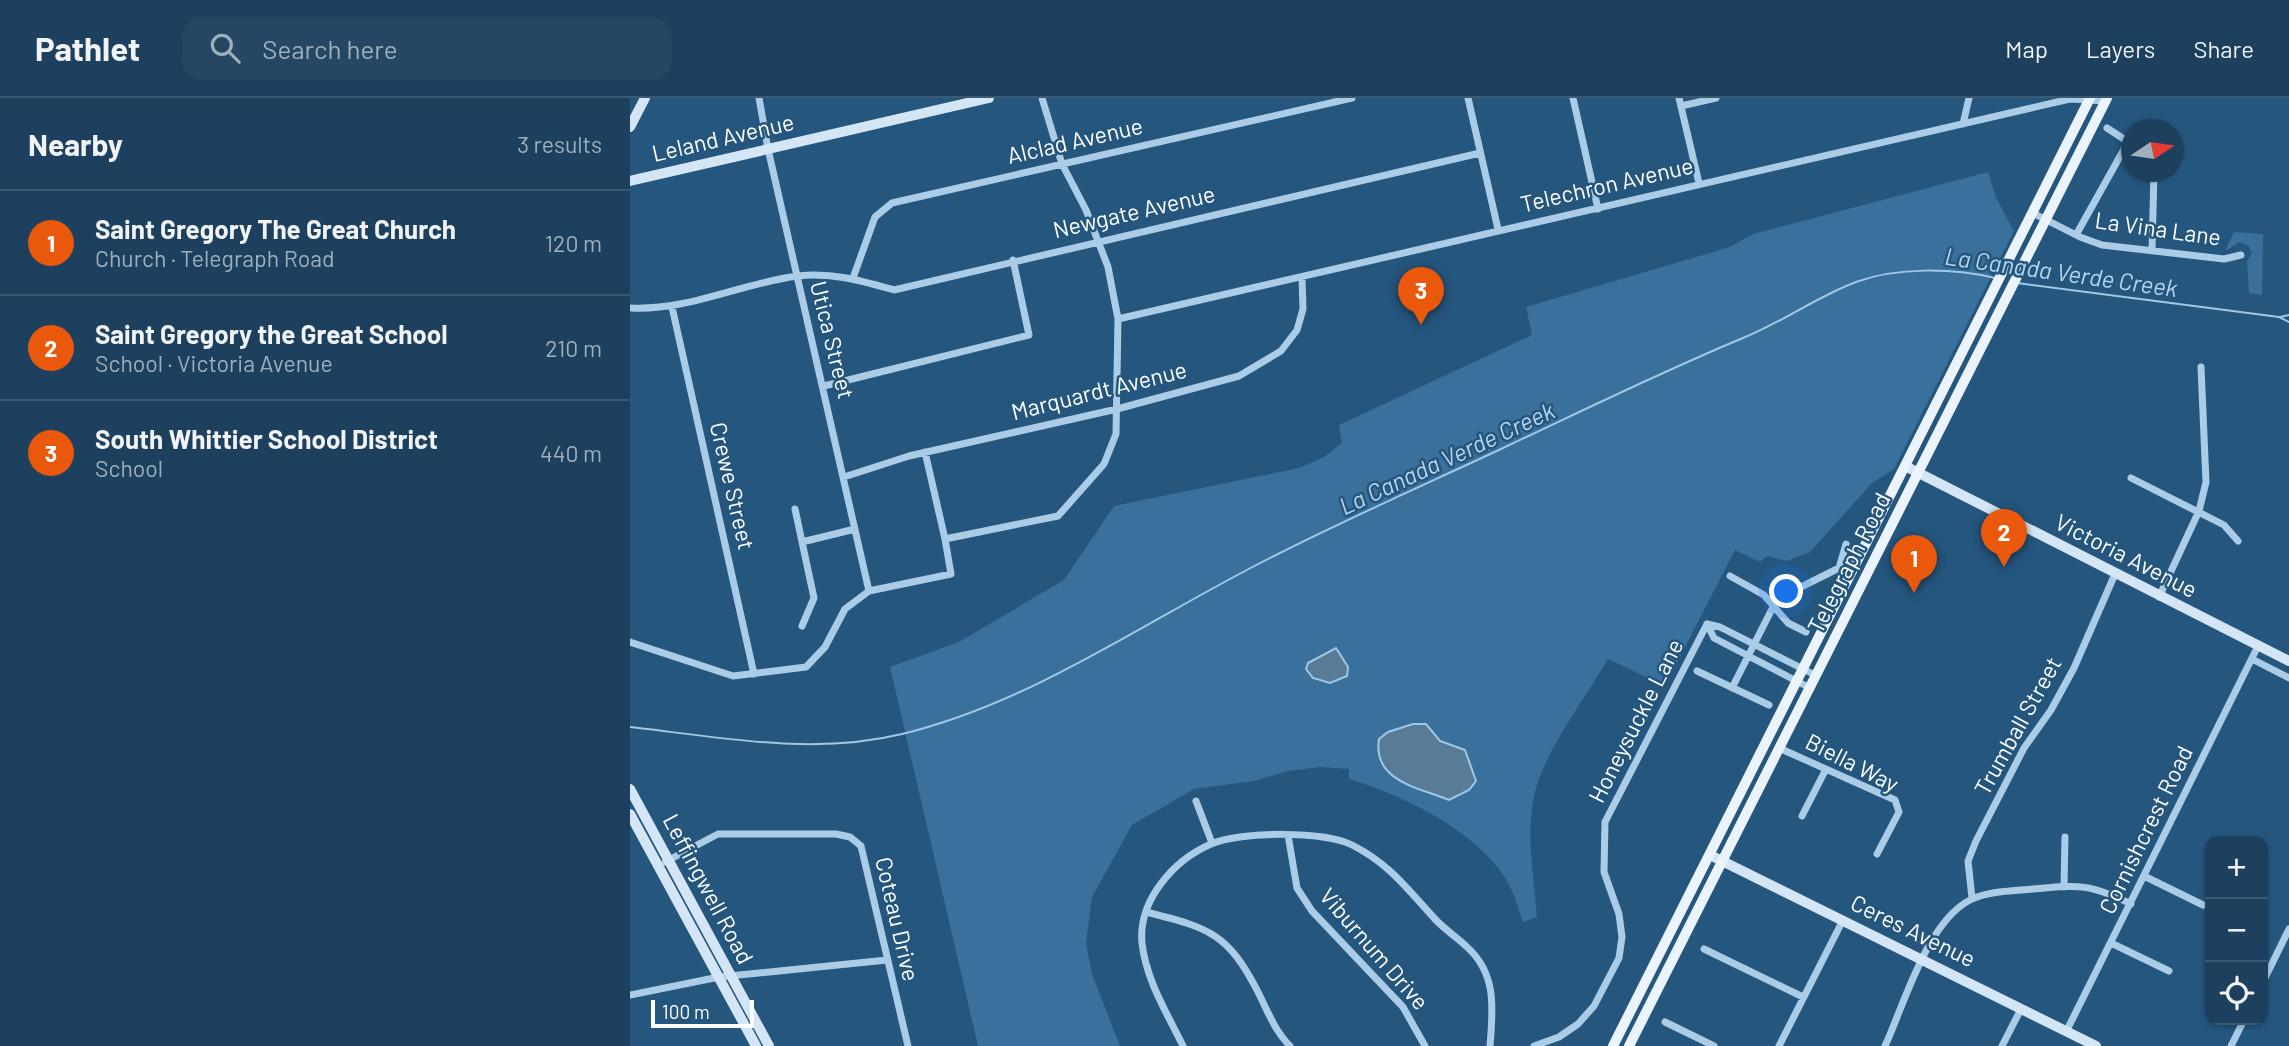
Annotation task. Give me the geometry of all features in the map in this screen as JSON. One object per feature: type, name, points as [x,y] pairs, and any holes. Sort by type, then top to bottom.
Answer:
[{"type":"main road","name":"Telegraph Road","points":[[1613,1046],[1907,467],[2090,99]]},
{"type":"main road","name":"Telegraph Road","points":[[1629,1046],[2106,99]]},
{"type":"street","points":[[630,127],[645,98]]},
{"type":"street","name":"Utica Street","points":[[759,98],[768,149],[869,591]]},
{"type":"street","name":"Leland Avenue","points":[[630,181],[989,98]]},
{"type":"street","points":[[945,539],[1058,516],[1104,464],[1116,434],[1118,318],[1099,240],[1062,164],[1042,98]]},
{"type":"street","name":"Alclad Avenue","points":[[853,278],[874,217],[892,203],[1352,98]]},
{"type":"street","points":[[1468,98],[1498,229]]},
{"type":"street","points":[[1573,98],[1598,209]]},
{"type":"street","points":[[1699,183],[1680,102],[1716,98]]},
{"type":"street","points":[[1963,124],[1969,98]]},
{"type":"street","name":"Telechron Avenue","points":[[1118,318],[1302,278],[1498,229],[1598,209],[1699,183],[2070,99],[2106,99]]},
{"type":"street","points":[[2107,128],[2121,137]]},
{"type":"street","name":"Newgate Avenue","points":[[630,308],[672,307],[797,276],[830,275],[853,278],[894,290],[1013,260],[1480,153]]},
{"type":"street","points":[[2076,235],[2121,158]]},
{"type":"street","points":[[2152,251],[2154,182]]},
{"type":"street","name":"La Vina Lane","points":[[2034,213],[2102,245],[2224,259],[2241,255]]},
{"type":"street","points":[[824,386],[1029,335],[1013,260]]},
{"type":"street","name":"Marquardt Avenue","points":[[844,477],[925,452],[1117,409],[1239,376],[1262,365],[1281,351],[1297,330],[1303,309],[1302,278]]},
{"type":"street","name":"Crewe Street","points":[[672,307],[754,674]]},
{"type":"street","points":[[2159,597],[2199,511],[2206,482],[2201,367]]},
{"type":"street","points":[[630,642],[733,676],[806,667],[825,647],[845,609],[869,591],[951,574],[925,452]]},
{"type":"street","name":"Victoria Avenue","points":[[1907,467],[2289,661]]},
{"type":"street","points":[[2131,478],[2224,525],[2238,541]]},
{"type":"street","points":[[794,509],[814,597],[803,626]]},
{"type":"street","points":[[802,542],[856,529]]},
{"type":"street","points":[[1732,688],[1772,604],[1788,592],[1839,568],[1846,544]]},
{"type":"street","name":"Trumball Street","points":[[1972,898],[1968,861],[1976,841],[2024,748],[2051,710],[2074,668],[2115,574]]},
{"type":"street","points":[[1730,576],[1764,595],[1788,623],[1807,632]]},
{"type":"street","points":[[1707,624],[1754,643],[1815,675]]},
{"type":"street","points":[[1707,624],[1714,638],[1810,688]]},
{"type":"street","name":"Honeysuckle Lane","points":[[1534,1046],[1559,1037],[1578,1024],[1594,1006],[1619,958],[1622,937],[1619,914],[1604,872],[1605,822],[1707,624]]},
{"type":"street","name":"Cornishcrest Road","points":[[2067,1030],[2258,646]]},
{"type":"street","points":[[2252,659],[2289,677]]},
{"type":"street","points":[[1697,671],[1769,705]]},
{"type":"street","name":"Biella Way","points":[[1779,748],[1895,800],[1899,812],[1877,854]]},
{"type":"street","points":[[1802,816],[1826,769]]},
{"type":"street","name":"Leffingwell Road","points":[[630,789],[719,977],[756,1046]]},
{"type":"street","points":[[1196,801],[1212,843]]},
{"type":"street","name":"Leffingwell Road","points":[[630,814],[663,862],[769,1046]]},
{"type":"street","name":"Coteau Drive","points":[[663,862],[718,834],[836,834],[850,837],[861,846],[908,1046]]},
{"type":"street","points":[[1183,1046],[1146,964],[1142,940],[1146,912],[1168,873],[1212,843],[1288,835],[1329,836],[1353,845],[1402,879],[1433,917],[1481,963],[1490,984],[1493,1002],[1490,1046]]},
{"type":"street","name":"Viburnum Drive","points":[[1288,835],[1297,888],[1312,911],[1403,1007],[1425,1046]]},
{"type":"street","points":[[2064,887],[2065,837]]},
{"type":"street","name":"Ceres Avenue","points":[[1710,855],[2096,1046]]},
{"type":"street","points":[[2144,876],[2203,905]]},
{"type":"street","points":[[1885,1046],[1896,1012],[1924,959],[1950,915],[1972,898],[2005,891],[2086,886],[2131,904]]},
{"type":"street","points":[[1146,912],[1204,928],[1231,948],[1243,962],[1272,1020],[1290,1046]]},
{"type":"street","points":[[1779,1046],[1843,920]]},
{"type":"street","points":[[2268,972],[2289,929]]},
{"type":"street","points":[[2111,943],[2169,971]]},
{"type":"street","points":[[1704,949],[1803,997]]},
{"type":"street","points":[[630,995],[719,977],[887,960]]},
{"type":"street","points":[[2002,1046],[2021,1009]]},
{"type":"street","points":[[1665,1022],[1714,1046]]},
{"type":"street","points":[[2231,1046],[2242,1025]]},
{"type":"shaded area","points":[[1988,172],[1996,198],[2014,231],[1894,469],[1872,483],[1810,552],[1787,561],[1767,556],[1760,562],[1735,550],[1665,686],[1608,659],[1567,724],[1540,776],[1532,807],[1531,854],[1537,917],[1523,922],[1507,881],[1478,846],[1415,805],[1349,779],[1349,769],[1321,767],[1288,771],[1254,781],[1194,789],[1132,825],[1092,897],[1086,943],[1092,974],[1120,1046],[978,1046],[890,667],[959,642],[1064,580],[1114,506],[1299,468],[1324,457],[1342,443],[1339,425],[1532,335],[1526,307],[1730,247],[1753,234]]},
{"type":"shaded area","points":[[2234,232],[2263,234],[2262,295],[2249,293],[2247,261],[2252,253],[2249,246],[2240,242],[2225,251]]},
{"type":"shaded area","points":[[1336,648],[1348,667],[1347,676],[1330,683],[1313,678],[1306,669],[1308,663]]},
{"type":"shaded area","points":[[1413,724],[1426,724],[1440,741],[1465,750],[1476,781],[1469,790],[1449,800],[1401,781],[1383,765],[1379,753],[1379,739],[1388,732]]},
{"type":"waterway","name":"La Canada Verde Creek","points":[[630,727],[766,743],[834,744],[902,734],[952,719],[1047,679],[1228,580],[1331,528],[1757,332],[1856,282],[1889,274],[1925,271],[1961,272],[1995,278]]},
{"type":"waterway","name":"La Canada Verde Creek","points":[[2017,283],[2279,317],[2289,322]]},
{"type":"waterway","name":"La Canada Verde Creek","points":[[2280,317],[2289,315]]},
{"type":"place","name":"South Whittier School District","points":[[1421,325]]},
{"type":"place","name":"Saint Gregory the Great School","points":[[2004,567]]},
{"type":"place","name":"Saint Gregory The Great Church","points":[[1914,593]]}]
